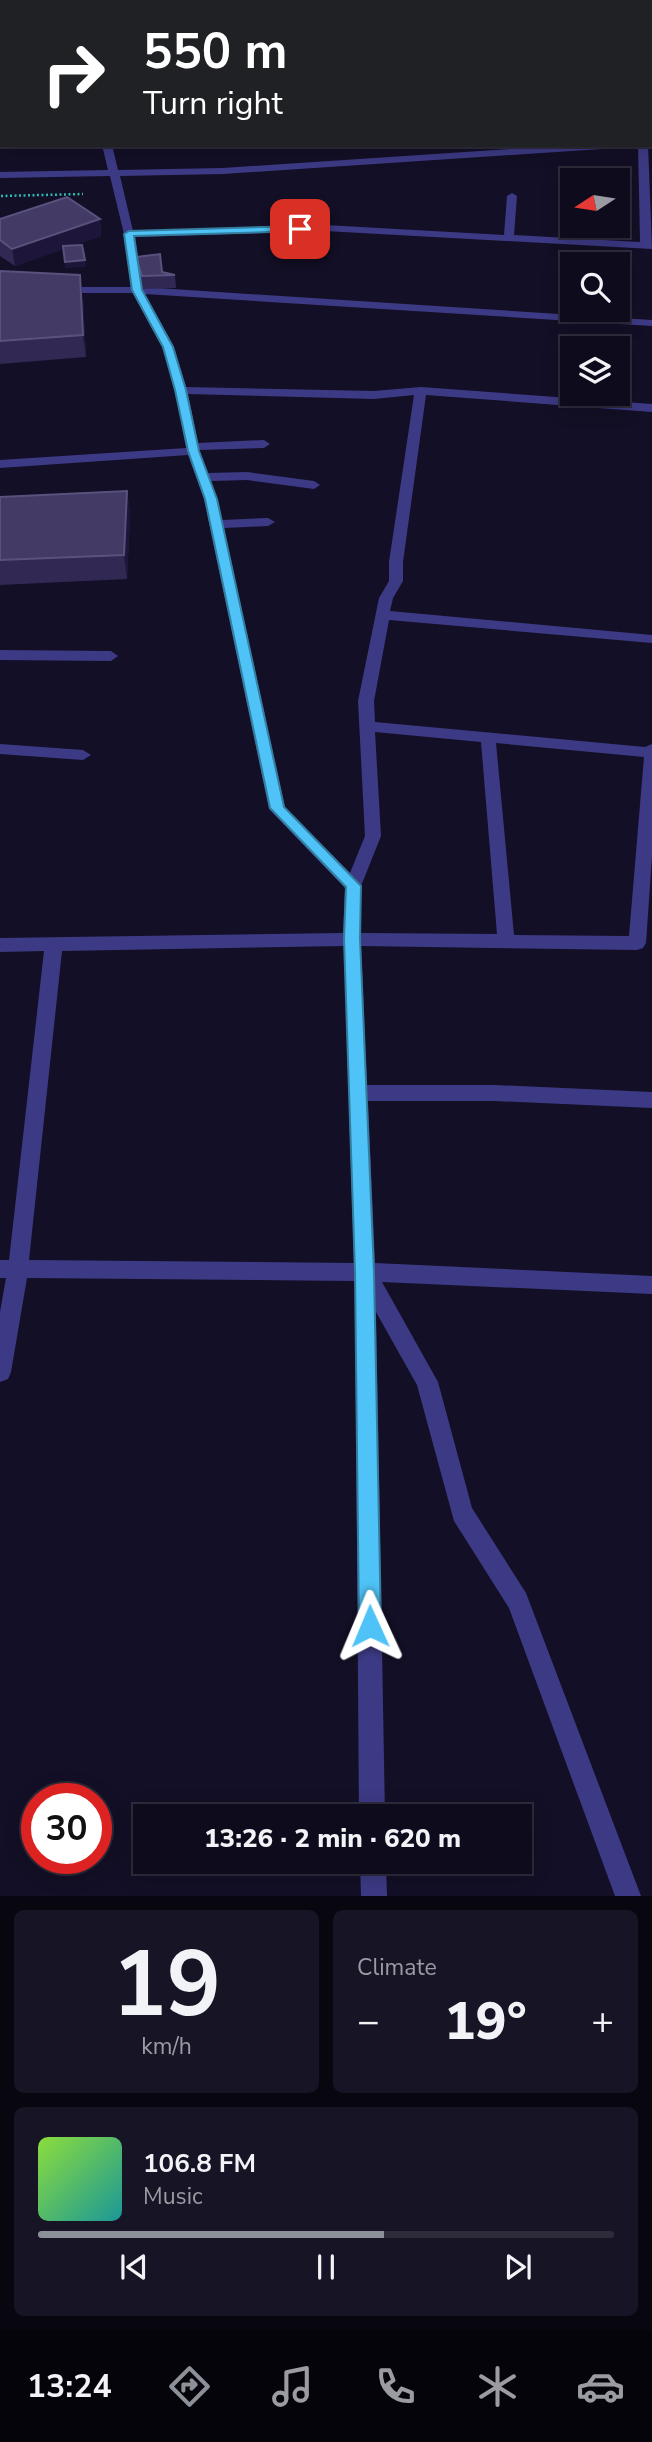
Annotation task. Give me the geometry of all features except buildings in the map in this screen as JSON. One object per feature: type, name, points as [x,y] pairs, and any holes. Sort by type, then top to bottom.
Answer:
[{"type":"street","points":[[107,147],[129,234],[137,290],[165,340],[181,390],[193,449],[216,524],[277,808],[353,886]]},
{"type":"street","points":[[0,175],[223,172],[588,147]]},
{"type":"street","points":[[129,234],[325,228],[650,245],[643,147]]},
{"type":"street","points":[[509,238],[512,196]]},
{"type":"street","points":[[41,289],[137,290],[652,323]]},
{"type":"street","points":[[181,390],[374,395],[421,391],[652,408]]},
{"type":"street","points":[[372,1804],[365,1272],[352,939],[353,886],[373,836],[366,701],[386,598],[396,581],[396,562],[421,391]]},
{"type":"street","points":[[0,464],[264,444]]},
{"type":"street","points":[[203,477],[247,476],[314,485]]},
{"type":"street","points":[[216,524],[268,522]]},
{"type":"street","points":[[383,615],[652,639]]},
{"type":"street","points":[[0,655],[111,656]]},
{"type":"street","points":[[0,945],[352,939],[637,943],[652,751],[368,726]]},
{"type":"street","points":[[488,738],[506,941]]},
{"type":"street","points":[[0,749],[83,755]]},
{"type":"street","points":[[0,1372],[9,1269],[54,942]]},
{"type":"street","points":[[358,1093],[494,1093],[652,1100]]},
{"type":"street","points":[[9,1269],[365,1272],[652,1285]]},
{"type":"street","points":[[365,1272],[427,1382],[463,1513],[517,1601],[628,1896]]},
{"type":"street","points":[[373,1874],[374,1896]]},
{"type":"path","points":[[1,196],[83,194]]},
{"type":"path","points":[[56,202],[57,195]]},
{"type":"route","points":[[300,229],[129,234],[137,290],[168,347],[181,390],[193,451],[211,499],[277,808],[353,886],[352,939],[365,1272],[370,1626]]}]
